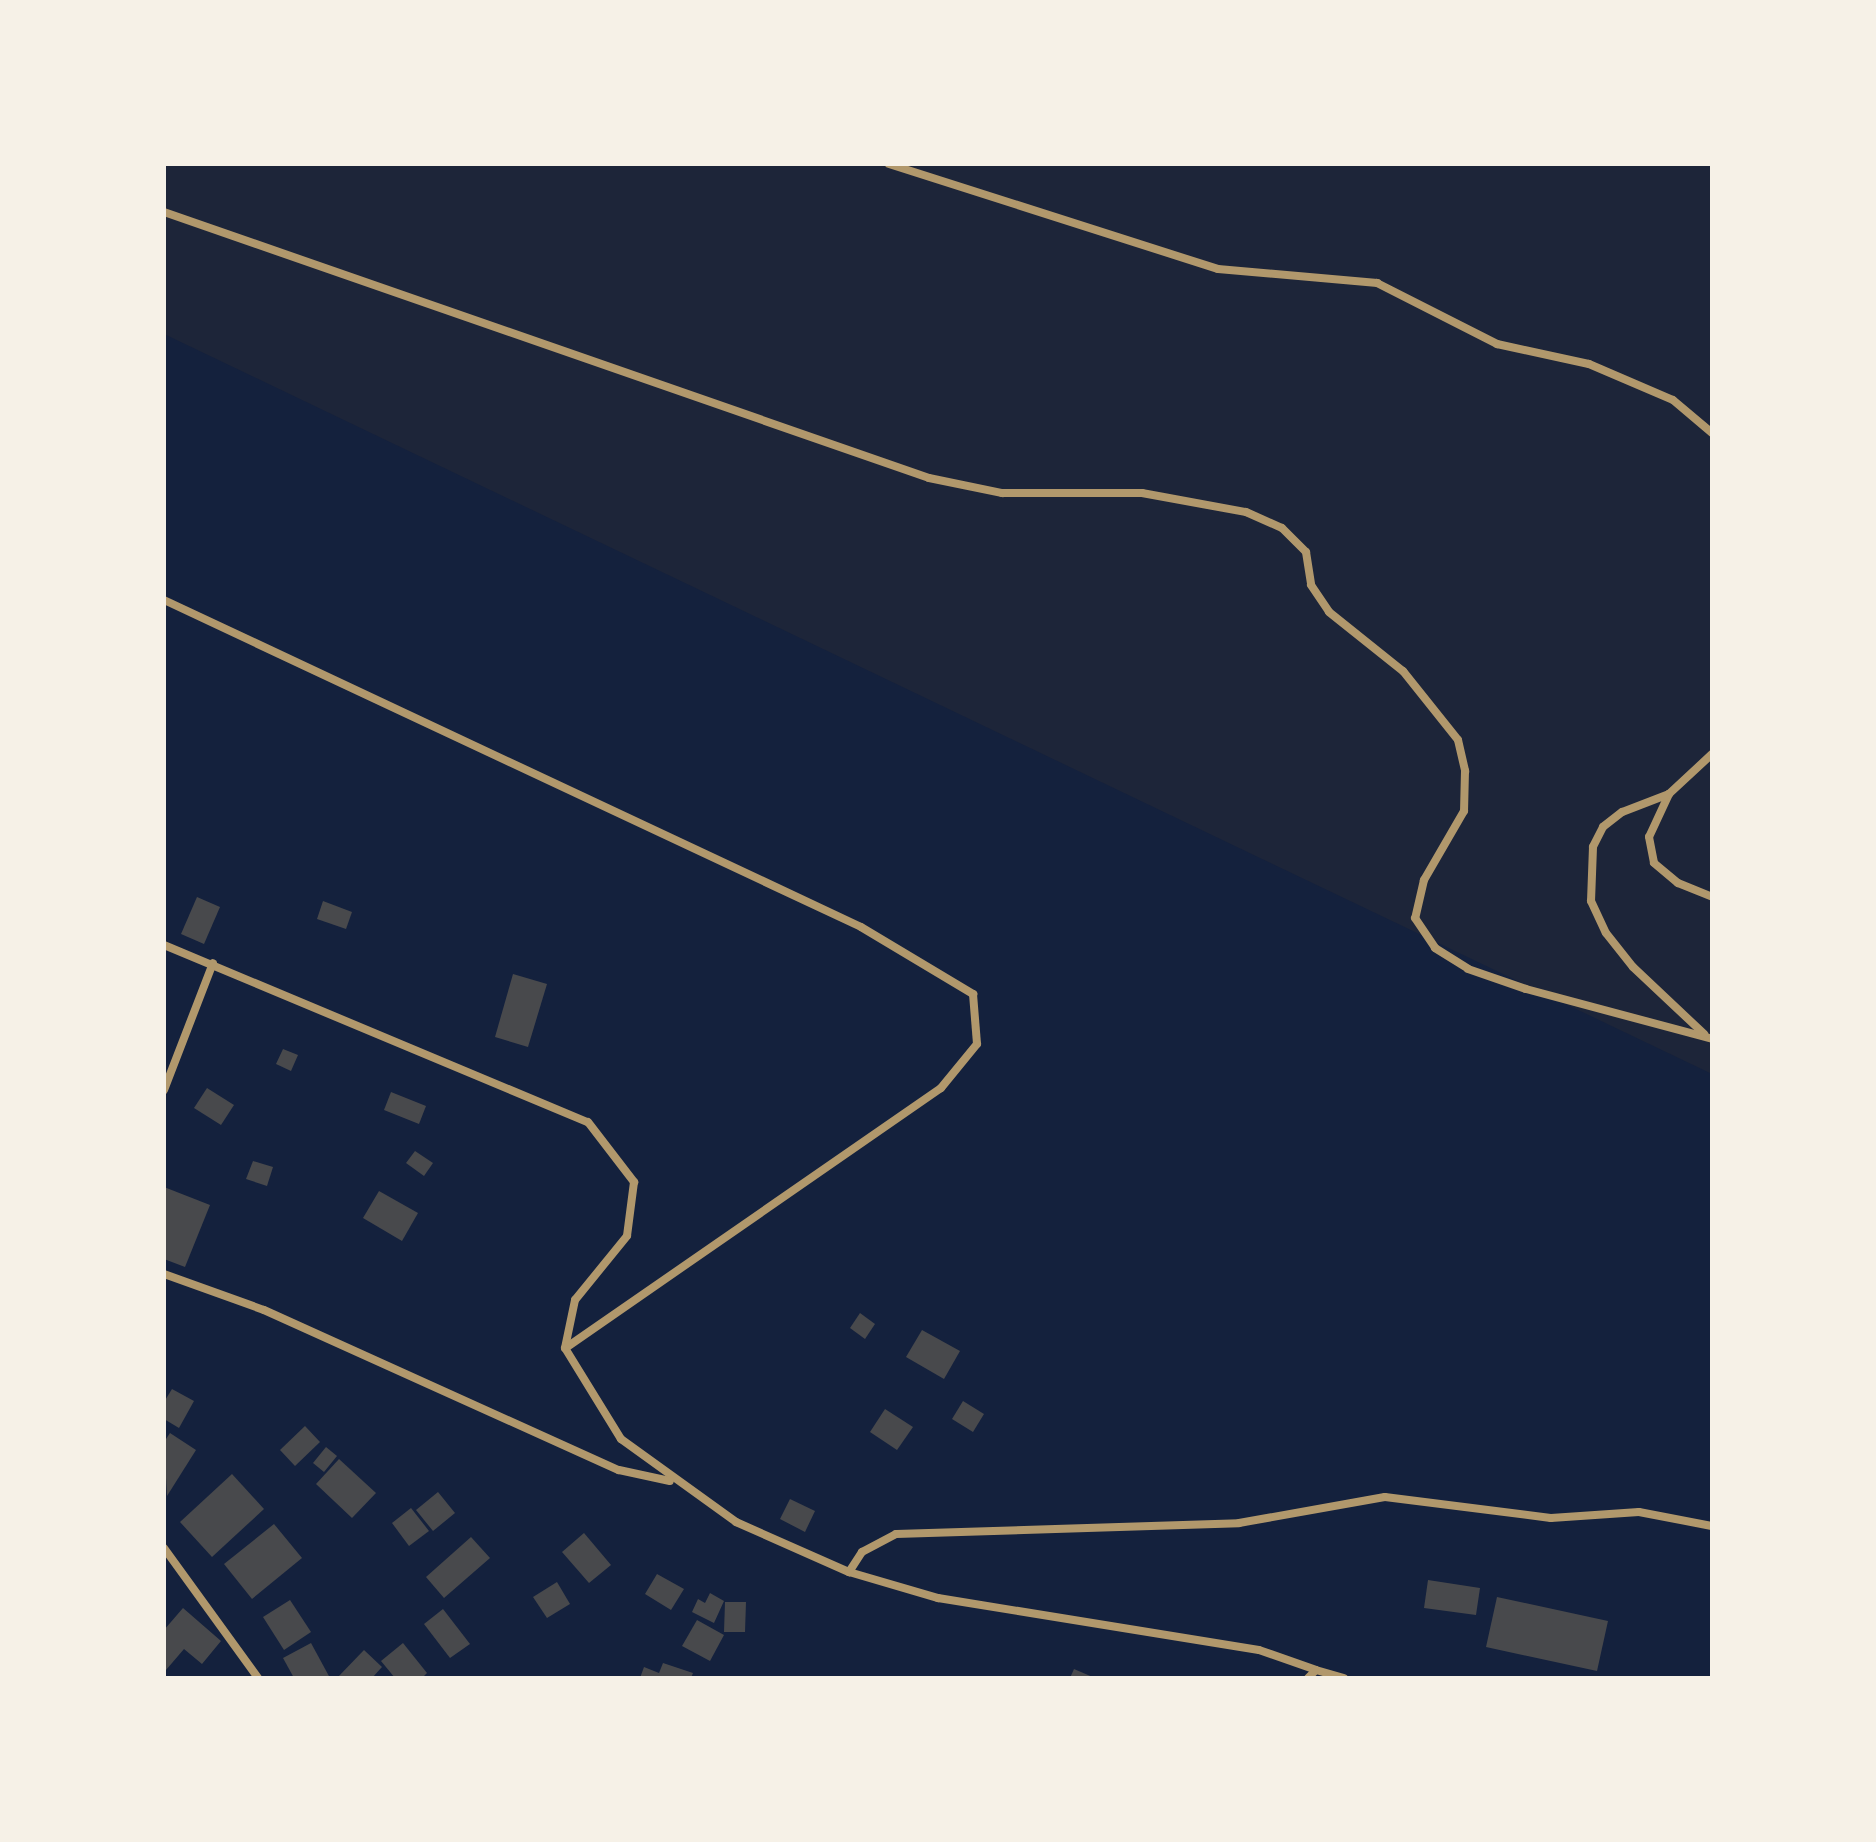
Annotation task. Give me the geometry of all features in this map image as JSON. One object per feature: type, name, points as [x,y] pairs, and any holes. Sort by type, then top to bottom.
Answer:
[{"type":"street","points":[[889,164],[1218,269],[1377,283],[1497,344],[1589,364],[1673,400],[1712,433]]},
{"type":"street","points":[[164,212],[929,478],[1002,493],[1142,493],[1246,512],[1282,528],[1306,552],[1311,585],[1329,612],[1403,671],[1458,740],[1465,771],[1464,811],[1424,880],[1415,918],[1435,948],[1468,969],[1526,989],[1709,1037]]},
{"type":"street","points":[[164,600],[861,927],[973,994],[977,1044],[941,1088],[565,1348]]},
{"type":"street","points":[[1709,1037],[1633,967],[1606,933],[1591,901],[1593,847],[1603,827],[1622,812],[1669,794],[1712,754]]},
{"type":"street","points":[[1669,794],[1649,837],[1654,863],[1678,883],[1712,897]]},
{"type":"street","points":[[164,945],[588,1122],[634,1182],[627,1236],[575,1300],[565,1348],[621,1439],[675,1482],[736,1522],[849,1572],[938,1598],[1259,1650],[1344,1678]]},
{"type":"street","points":[[164,1090],[213,963]]},
{"type":"street","points":[[164,1274],[264,1310],[619,1470],[675,1482]]},
{"type":"street","points":[[849,1572],[862,1552],[896,1534],[1239,1523],[1385,1497],[1551,1518],[1639,1512],[1712,1526]]},
{"type":"street","points":[[164,1548],[258,1678]]},
{"type":"street","points":[[1308,1678],[1316,1670]]},
{"type":"shaded area","points":[[164,164],[1712,164],[1712,1074],[164,334]]},
{"type":"building","points":[[197,897],[220,907],[204,944],[181,934]]},
{"type":"building","points":[[323,901],[352,912],[346,929],[317,919]]},
{"type":"building","points":[[513,974],[547,984],[528,1047],[495,1037]]},
{"type":"building","points":[[283,1049],[298,1055],[291,1071],[276,1064]]},
{"type":"building","points":[[207,1088],[234,1105],[221,1125],[194,1108]]},
{"type":"building","points":[[391,1092],[426,1106],[419,1124],[384,1110]]},
{"type":"building","points":[[415,1151],[433,1163],[424,1176],[406,1163]]},
{"type":"building","points":[[253,1161],[273,1167],[267,1186],[246,1179]]},
{"type":"building","points":[[164,1187],[210,1205],[185,1267],[164,1259]]},
{"type":"building","points":[[379,1191],[418,1213],[402,1241],[363,1218]]},
{"type":"building","points":[[860,1313],[875,1324],[865,1339],[850,1328]]},
{"type":"building","points":[[922,1330],[960,1351],[944,1379],[906,1357]]},
{"type":"building","points":[[172,1389],[194,1401],[179,1428],[164,1419],[164,1402]]},
{"type":"building","points":[[963,1401],[984,1414],[973,1432],[952,1419]]},
{"type":"building","points":[[885,1409],[913,1427],[897,1450],[870,1432]]},
{"type":"building","points":[[305,1426],[320,1442],[295,1466],[280,1450]]},
{"type":"building","points":[[170,1433],[196,1450],[167,1496],[164,1442]]},
{"type":"building","points":[[326,1447],[337,1456],[324,1472],[313,1463]]},
{"type":"building","points":[[339,1459],[376,1493],[352,1518],[316,1484]]},
{"type":"building","points":[[232,1474],[264,1509],[212,1557],[180,1522]]},
{"type":"building","points":[[438,1492],[455,1513],[433,1531],[416,1510]]},
{"type":"building","points":[[790,1499],[815,1511],[805,1532],[780,1519]]},
{"type":"building","points":[[411,1508],[429,1531],[409,1546],[392,1523]]},
{"type":"building","points":[[274,1524],[302,1558],[252,1599],[224,1564]]},
{"type":"building","points":[[584,1533],[611,1565],[589,1583],[562,1552]]},
{"type":"building","points":[[471,1537],[490,1558],[444,1598],[426,1577]]},
{"type":"building","points":[[657,1574],[684,1589],[671,1610],[645,1594]]},
{"type":"building","points":[[1428,1580],[1480,1588],[1476,1615],[1424,1608]]},
{"type":"building","points":[[557,1582],[570,1604],[547,1618],[533,1597]]},
{"type":"building","points":[[710,1593],[724,1601],[714,1623],[692,1612],[698,1599],[705,1603]]},
{"type":"building","points":[[1497,1597],[1608,1621],[1597,1671],[1486,1647]]},
{"type":"building","points":[[290,1600],[311,1632],[284,1650],[263,1617]]},
{"type":"building","points":[[725,1602],[746,1602],[745,1632],[724,1632]]},
{"type":"building","points":[[183,1608],[221,1641],[202,1664],[184,1649],[166,1670],[164,1630]]},
{"type":"building","points":[[443,1609],[470,1644],[450,1658],[424,1624]]},
{"type":"building","points":[[697,1620],[724,1635],[710,1661],[682,1646]]},
{"type":"building","points":[[311,1643],[330,1678],[294,1678],[283,1658]]},
{"type":"building","points":[[403,1643],[427,1673],[422,1678],[395,1678],[381,1661]]},
{"type":"building","points":[[364,1650],[382,1667],[372,1678],[337,1678]]},
{"type":"building","points":[[663,1663],[693,1673],[691,1678],[640,1678],[644,1667],[659,1673]]},
{"type":"building","points":[[1074,1669],[1095,1678],[1070,1678]]}]
